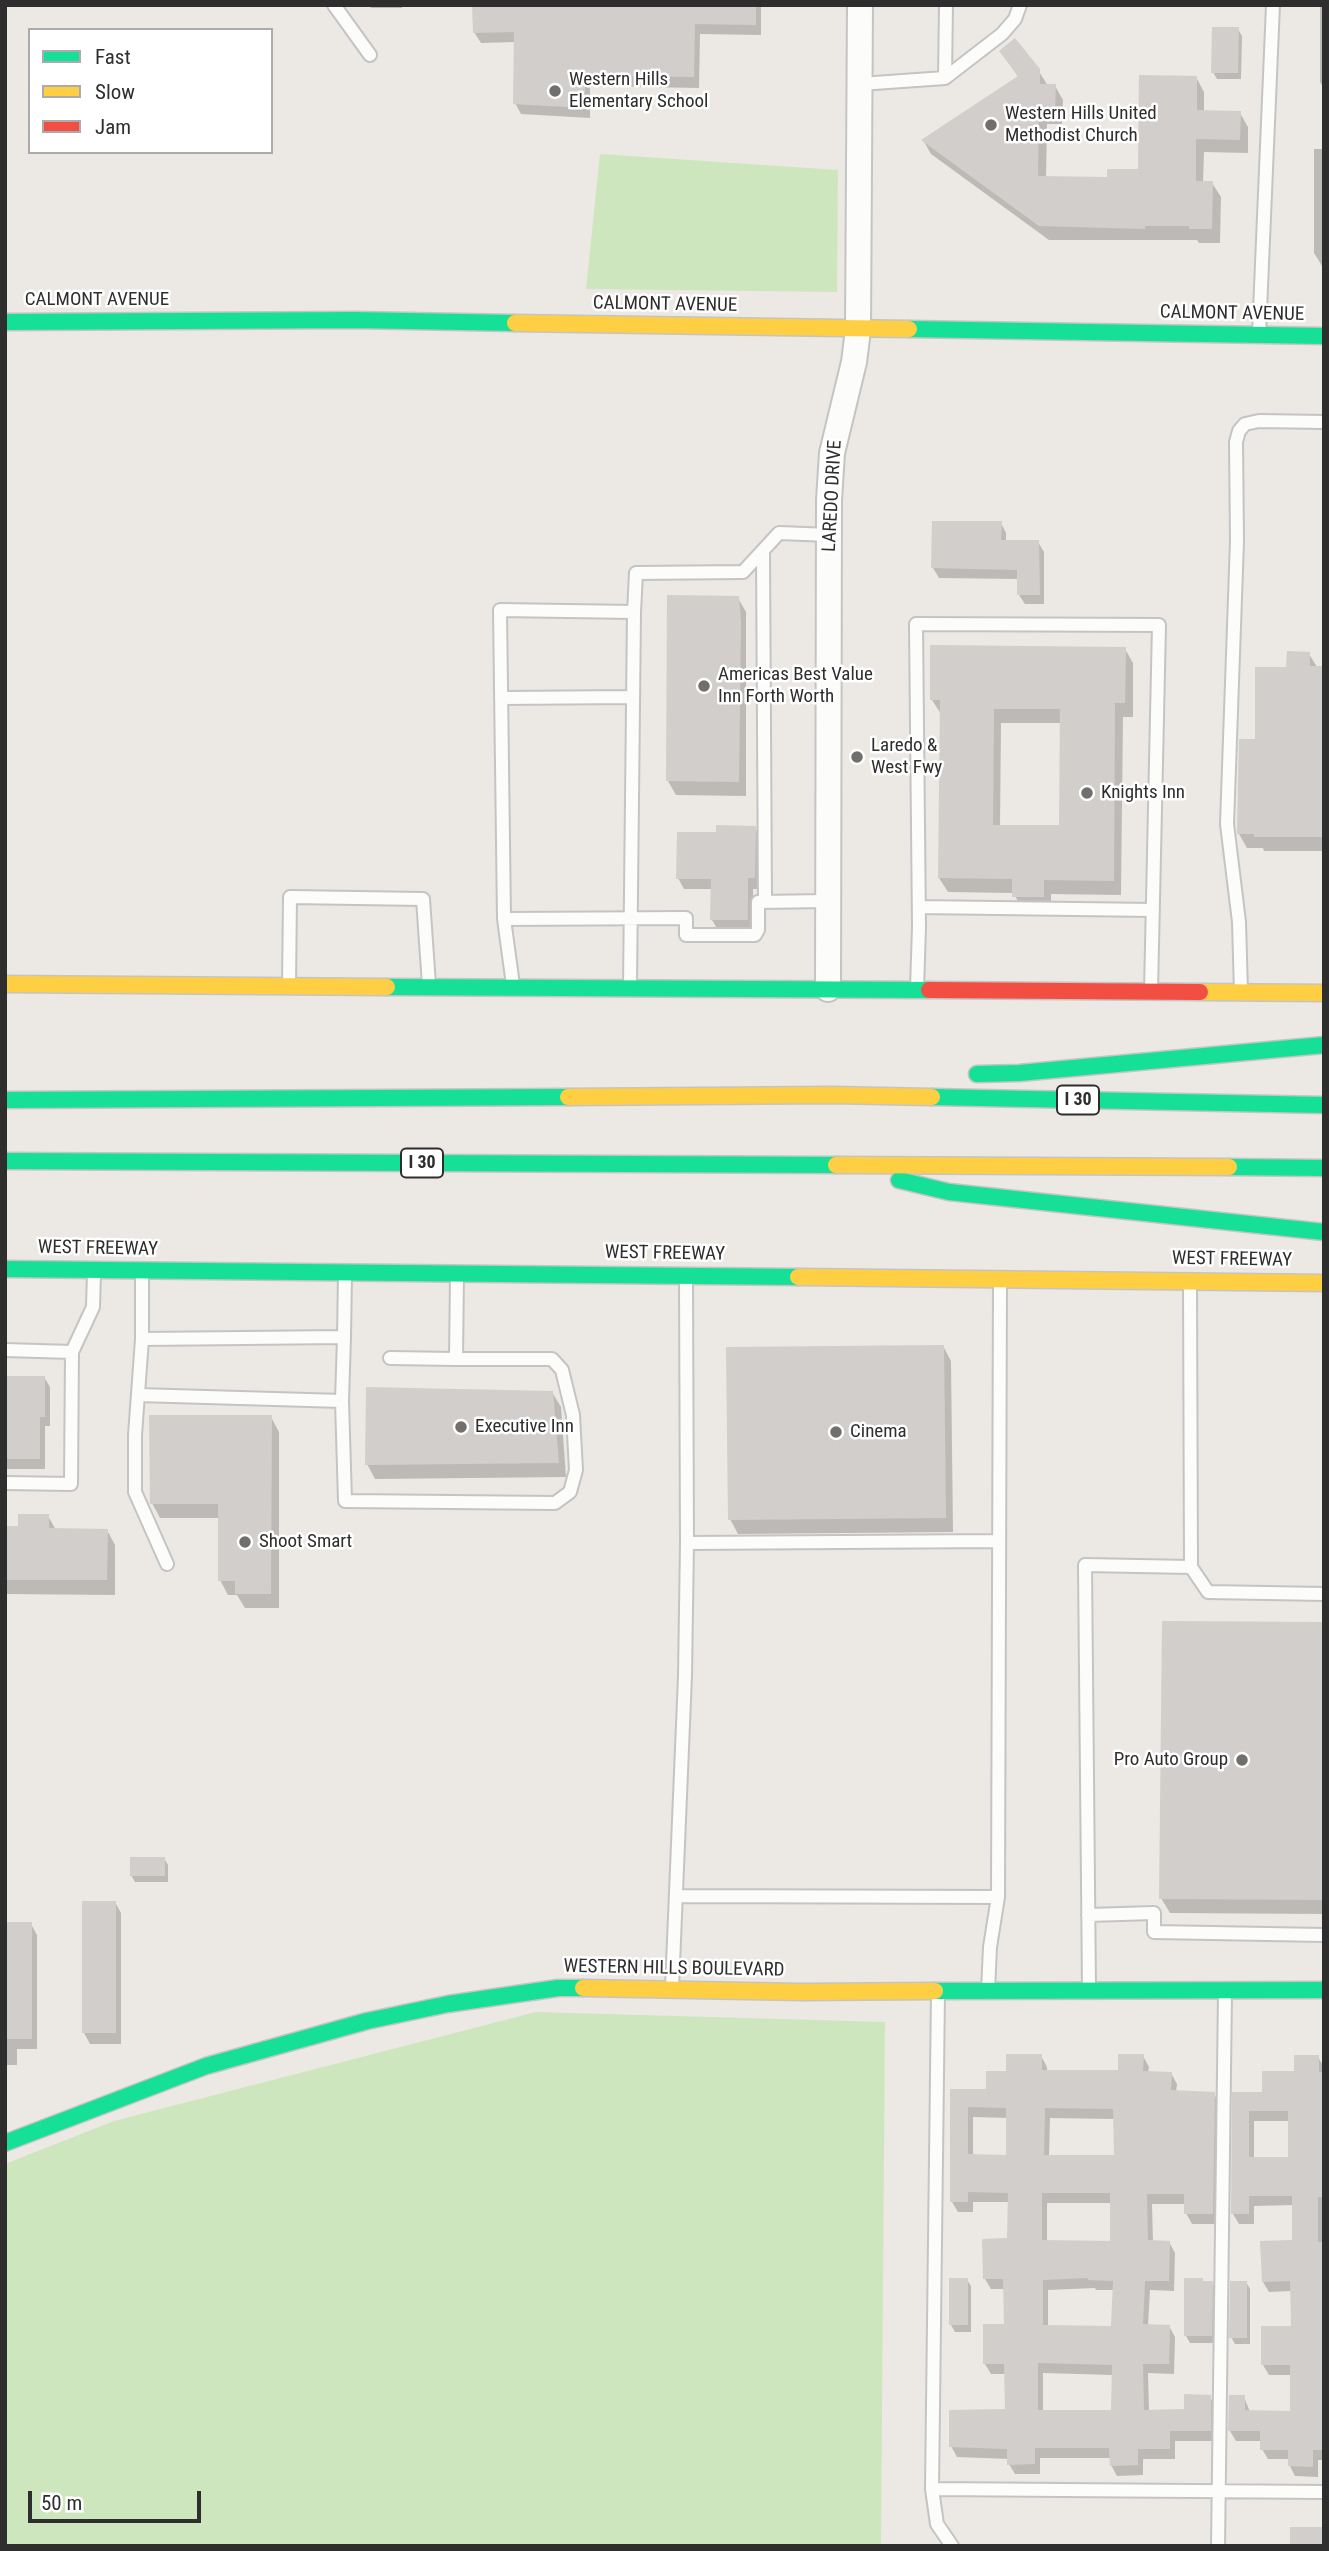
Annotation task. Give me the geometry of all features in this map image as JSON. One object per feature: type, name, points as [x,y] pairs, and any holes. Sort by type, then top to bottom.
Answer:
[{"type":"main road","name":"CALMONT AVENUE","points":[[5,322],[355,320],[1324,336]]},
{"type":"main road","points":[[5,984],[1324,993]]},
{"type":"main road","points":[[957,1075],[1019,1073],[1324,1045]]},
{"type":"main road","points":[[831,1095],[907,1079]]},
{"type":"main road","name":"I 30","points":[[5,1100],[831,1095],[1324,1105]]},
{"type":"main road","name":"I 30","points":[[5,1161],[1324,1168]]},
{"type":"main road","points":[[840,1164],[949,1192],[1324,1232]]},
{"type":"main road","name":"WEST FREEWAY","points":[[5,1269],[1324,1283]]},
{"type":"main road","name":"WESTERN HILLS BOULEVARD","points":[[5,2143],[206,2066],[368,2021],[448,2004],[558,1988],[802,1992],[1324,1990]]},
{"type":"street","name":"LAREDO DRIVE","points":[[828,989],[832,453],[854,362],[858,330],[860,5]]},
{"type":"lane","points":[[334,5],[370,55]]},
{"type":"lane","points":[[945,78],[946,5]]},
{"type":"lane","points":[[860,84],[945,78],[1002,34],[1015,19],[1020,5]]},
{"type":"lane","points":[[1259,335],[1273,5]]},
{"type":"lane","points":[[1241,992],[1239,922],[1227,824],[1237,541],[1236,442],[1239,431],[1245,424],[1259,421],[1324,422]]},
{"type":"lane","points":[[630,987],[636,573],[743,572],[779,533],[830,535]]},
{"type":"lane","points":[[763,552],[765,902]]},
{"type":"lane","points":[[513,986],[504,919],[500,610],[634,612]]},
{"type":"lane","points":[[917,989],[919,907],[916,624],[1159,625],[1151,991]]},
{"type":"lane","points":[[501,698],[633,697]]},
{"type":"lane","points":[[289,985],[290,897],[424,899],[429,985]]},
{"type":"lane","points":[[504,919],[686,918],[686,934],[755,935],[758,930],[758,902],[828,901]]},
{"type":"lane","points":[[919,907],[1153,910]]},
{"type":"lane","points":[[5,1483],[71,1484],[72,1352],[93,1307],[94,1270]]},
{"type":"lane","points":[[142,1270],[142,1339],[135,1492],[167,1564]]},
{"type":"lane","points":[[345,1272],[342,1401],[345,1501],[555,1503],[570,1492],[576,1470],[573,1415],[562,1370],[552,1359],[390,1359]]},
{"type":"lane","points":[[456,1359],[457,1273]]},
{"type":"lane","points":[[672,1988],[681,1798],[687,1542],[684,1324],[686,1275]]},
{"type":"lane","points":[[988,1990],[990,1947],[998,1897],[1000,1278]]},
{"type":"lane","points":[[1190,1280],[1191,1567],[1208,1592],[1324,1594]]},
{"type":"lane","points":[[142,1339],[344,1337]]},
{"type":"lane","points":[[5,1350],[72,1352]]},
{"type":"lane","points":[[138,1395],[342,1401]]},
{"type":"lane","points":[[687,1542],[998,1541]]},
{"type":"lane","points":[[1088,1990],[1085,1565],[1191,1567]]},
{"type":"lane","points":[[676,1896],[998,1897]]},
{"type":"lane","points":[[1088,1915],[1154,1913],[1154,1932],[1324,1935]]},
{"type":"lane","points":[[1218,2546],[1225,1989]]},
{"type":"lane","points":[[938,1991],[932,2489],[937,2524],[952,2546]]},
{"type":"lane","points":[[932,2489],[1324,2492]]},
{"type":"green space","points":[[600,154],[838,170],[837,292],[586,289]]},
{"type":"green space","points":[[536,2012],[885,2022],[881,2546],[5,2546],[5,2164],[114,2121]]},
{"type":"building","points":[[472,5],[756,5],[756,25],[695,24],[694,77],[585,76],[585,108],[513,104],[514,32],[473,33]]},
{"type":"building","points":[[1212,27],[1239,27],[1238,73],[1211,73]]},
{"type":"building","name":"Western Hills United Methodist Church","points":[[1015,38],[1040,69],[1040,84],[1056,84],[1055,110],[1039,110],[1038,176],[1107,177],[1107,169],[1138,169],[1139,75],[1197,76],[1197,110],[1241,111],[1240,140],[1196,139],[1196,181],[1213,181],[1212,229],[1189,229],[1189,226],[1145,226],[1145,229],[1039,226],[921,140],[1018,76],[999,51]]},
{"type":"building","points":[[932,521],[1002,521],[1001,540],[1039,540],[1040,595],[1017,595],[1017,570],[931,568]]},
{"type":"building","name":"Americas Best Value Inn Forth Worth","points":[[667,595],[739,596],[739,782],[666,781]]},
{"type":"building","name":"Knights Inn","points":[[930,645],[1126,647],[1125,703],[1115,703],[1114,881],[1044,880],[1044,897],[1012,897],[1012,879],[938,878],[940,700],[930,700]],"holes":[[[994,709],[1060,709],[1059,825],[993,825]]]},
{"type":"building","points":[[1287,651],[1310,652],[1310,666],[1324,666],[1324,837],[1254,837],[1254,834],[1237,834],[1239,739],[1255,739],[1255,667],[1286,667]]},
{"type":"building","points":[[716,825],[756,826],[755,878],[748,878],[748,920],[710,920],[711,879],[676,879],[677,832],[716,832]]},
{"type":"building","name":"Cinema","points":[[944,1345],[946,1518],[728,1520],[726,1347]]},
{"type":"building","points":[[5,1376],[45,1376],[45,1417],[40,1417],[40,1459],[5,1459]]},
{"type":"building","name":"Executive Inn","points":[[366,1387],[553,1391],[559,1463],[365,1465]]},
{"type":"building","name":"Shoot Smart","points":[[149,1415],[272,1415],[271,1594],[235,1594],[235,1581],[218,1581],[218,1504],[150,1504]]},
{"type":"building","points":[[18,1514],[49,1514],[49,1528],[108,1529],[107,1580],[5,1580],[5,1526],[18,1526]]},
{"type":"building","name":"Pro Auto Group","points":[[1162,1621],[1324,1622],[1324,1900],[1159,1899]]},
{"type":"building","points":[[130,1857],[165,1857],[165,1876],[130,1876]]},
{"type":"building","points":[[82,1901],[116,1901],[116,2033],[82,2033]]},
{"type":"building","points":[[5,1922],[32,1922],[32,2039],[5,2039]]},
{"type":"building","points":[[1006,2054],[1042,2054],[1042,2070],[1118,2070],[1118,2054],[1144,2054],[1143,2071],[1172,2072],[1171,2090],[1215,2092],[1213,2214],[1184,2214],[1184,2194],[1147,2194],[1148,2240],[1170,2241],[1169,2281],[1145,2281],[1143,2324],[1170,2325],[1169,2364],[1143,2364],[1144,2410],[1184,2409],[1184,2394],[1211,2395],[1211,2431],[1170,2431],[1170,2449],[1138,2449],[1138,2465],[1110,2466],[1109,2448],[1035,2448],[1035,2464],[1007,2465],[1007,2449],[949,2447],[949,2410],[1005,2409],[1004,2364],[983,2364],[983,2324],[1004,2324],[1003,2279],[983,2279],[982,2239],[1007,2238],[1008,2193],[968,2192],[968,2202],[950,2202],[950,2089],[986,2089],[986,2071],[1006,2071]],"holes":[[[968,2107],[1006,2108],[1006,2155],[968,2154]],[[1045,2108],[1113,2109],[1114,2155],[1044,2155]],[[1042,2193],[1110,2193],[1110,2241],[1042,2240]],[[1088,2278],[1113,2281],[1111,2326],[1043,2325],[1043,2280]],[[1038,2363],[1112,2365],[1111,2410],[1038,2410]]]},
{"type":"building","points":[[1294,2055],[1319,2055],[1319,2072],[1324,2072],[1324,2197],[1318,2197],[1318,2242],[1324,2242],[1324,2450],[1313,2450],[1313,2467],[1288,2466],[1288,2450],[1260,2450],[1260,2431],[1228,2431],[1229,2395],[1245,2395],[1245,2410],[1290,2411],[1290,2365],[1261,2365],[1261,2326],[1291,2326],[1290,2281],[1262,2282],[1260,2241],[1292,2240],[1292,2196],[1249,2196],[1249,2214],[1231,2214],[1232,2092],[1262,2092],[1262,2071],[1294,2071]],"holes":[[[1249,2111],[1288,2111],[1288,2157],[1249,2157]]]},
{"type":"building","points":[[949,2278],[968,2278],[968,2325],[949,2325]]},
{"type":"building","points":[[1184,2278],[1213,2281],[1212,2336],[1184,2336]]},
{"type":"building","points":[[1230,2281],[1247,2281],[1247,2338],[1229,2338]]},
{"type":"building","points":[[1290,2527],[1323,2527],[1322,2546],[1290,2546]]},
{"type":"traffic: fast","points":[[5,322],[355,320],[515,323]]},
{"type":"traffic: fast","points":[[909,329],[1324,336]]},
{"type":"traffic: fast","points":[[387,987],[929,990]]},
{"type":"traffic: fast","points":[[977,1074],[1019,1073],[1324,1045]]},
{"type":"traffic: fast","points":[[5,1100],[568,1097]]},
{"type":"traffic: fast","points":[[932,1097],[1324,1105]]},
{"type":"traffic: fast","points":[[5,1161],[836,1165]]},
{"type":"traffic: fast","points":[[1229,1167],[1324,1168]]},
{"type":"traffic: fast","points":[[899,1180],[949,1192],[1324,1232]]},
{"type":"traffic: fast","points":[[5,1269],[798,1277]]},
{"type":"traffic: fast","points":[[5,2143],[206,2066],[367,2021],[448,2004],[558,1988],[583,1988]]},
{"type":"traffic: fast","points":[[935,1991],[1324,1990]]},
{"type":"traffic: slow","points":[[515,323],[909,329]]},
{"type":"traffic: slow","points":[[5,984],[387,987]]},
{"type":"traffic: slow","points":[[1200,992],[1324,993]]},
{"type":"traffic: slow","points":[[568,1097],[932,1097]]},
{"type":"traffic: slow","points":[[836,1165],[1229,1167]]},
{"type":"traffic: slow","points":[[798,1277],[1324,1283]]},
{"type":"traffic: slow","points":[[583,1988],[802,1992],[935,1991]]},
{"type":"traffic: jam","points":[[929,990],[1200,992]]},
{"type":"place","name":"Western Hills Elementary School","points":[[555,91]]},
{"type":"place","name":"Western Hills United Methodist Church","points":[[991,125]]},
{"type":"place","name":"Americas Best Value Inn Forth Worth","points":[[704,686]]},
{"type":"place","name":"Laredo & West Fwy","points":[[857,757]]},
{"type":"place","name":"Knights Inn","points":[[1087,793]]},
{"type":"place","name":"Executive Inn","points":[[461,1427]]},
{"type":"place","name":"Cinema","points":[[836,1432]]},
{"type":"place","name":"Shoot Smart","points":[[245,1542]]},
{"type":"place","name":"Pro Auto Group","points":[[1242,1760]]}]
